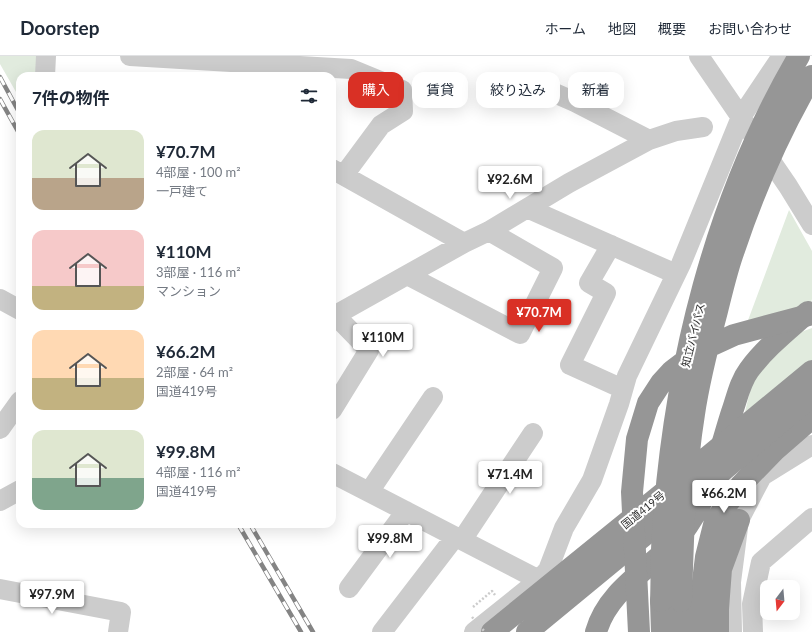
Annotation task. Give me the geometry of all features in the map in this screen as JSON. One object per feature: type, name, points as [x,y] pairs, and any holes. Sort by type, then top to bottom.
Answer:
[{"type":"highway","name":"知立バイパス","points":[[662,632],[663,533],[669,463],[686,354],[718,237],[746,161],[781,88],[799,56]]},
{"type":"highway","name":"知立バイパス","points":[[682,632],[681,585],[686,484],[694,414],[706,352],[733,250],[762,176],[801,95],[812,76]]},
{"type":"highway","points":[[596,632],[599,622],[610,602],[628,583],[672,545],[693,517],[708,486],[740,388],[749,370],[763,354],[812,309]]},
{"type":"highway","points":[[639,632],[632,492],[637,439],[648,404],[661,383],[672,371],[697,352],[734,335],[812,314]]},
{"type":"highway","name":"国道419号","points":[[492,632],[812,371]]},
{"type":"highway","name":"国道419号","points":[[526,632],[676,510],[812,396]]},
{"type":"highway","points":[[704,632],[702,589],[706,557],[715,521],[741,485],[774,451],[812,418]]},
{"type":"highway","points":[[718,632],[721,569],[739,520]]},
{"type":"street","points":[[45,72],[46,56]]},
{"type":"street","points":[[130,56],[213,69],[351,69],[402,90],[403,111],[381,125],[338,172],[464,243]]},
{"type":"street","points":[[699,56],[788,186],[812,225]]},
{"type":"street","points":[[473,625],[539,580],[548,570],[564,528],[592,480],[627,376],[676,274],[741,117],[779,61],[799,56]]},
{"type":"street","points":[[560,95],[649,140]]},
{"type":"street","points":[[336,314],[464,243],[489,231],[569,183],[649,140],[676,131],[703,127]]},
{"type":"street","points":[[527,208],[676,274]]},
{"type":"street","points":[[407,275],[520,334],[553,268],[489,231]]},
{"type":"street","points":[[611,245],[590,283],[606,293],[570,365],[623,390]]},
{"type":"street","points":[[336,319],[369,350],[336,404]]},
{"type":"street","points":[[369,492],[433,397]]},
{"type":"street","points":[[0,429],[16,407]]},
{"type":"street","points":[[382,632],[458,538],[532,433]]},
{"type":"street","points":[[732,632],[731,582],[739,520],[762,476],[812,445]]},
{"type":"street","points":[[336,475],[539,580]]},
{"type":"street","points":[[0,501],[16,492]]},
{"type":"street","points":[[349,588],[406,511]]},
{"type":"street","points":[[753,632],[752,604],[761,562],[812,518]]},
{"type":"street","points":[[0,589],[121,612],[118,632]]},
{"type":"path","points":[[473,608],[492,591],[497,597]]},
{"type":"path","points":[[473,625],[485,632]]},
{"type":"shaded area","points":[[0,56],[38,56],[37,72],[16,72],[16,92],[0,64]]},
{"type":"shaded area","points":[[789,210],[812,251],[811,303],[747,323]]},
{"type":"shaded area","points":[[812,328],[812,360],[745,412],[753,378],[787,337]]},
{"type":"railway","points":[[0,77],[16,107]]},
{"type":"railway","points":[[0,99],[16,128]]},
{"type":"railway","points":[[240,528],[301,632]]},
{"type":"railway","points":[[252,528],[313,632]]}]
